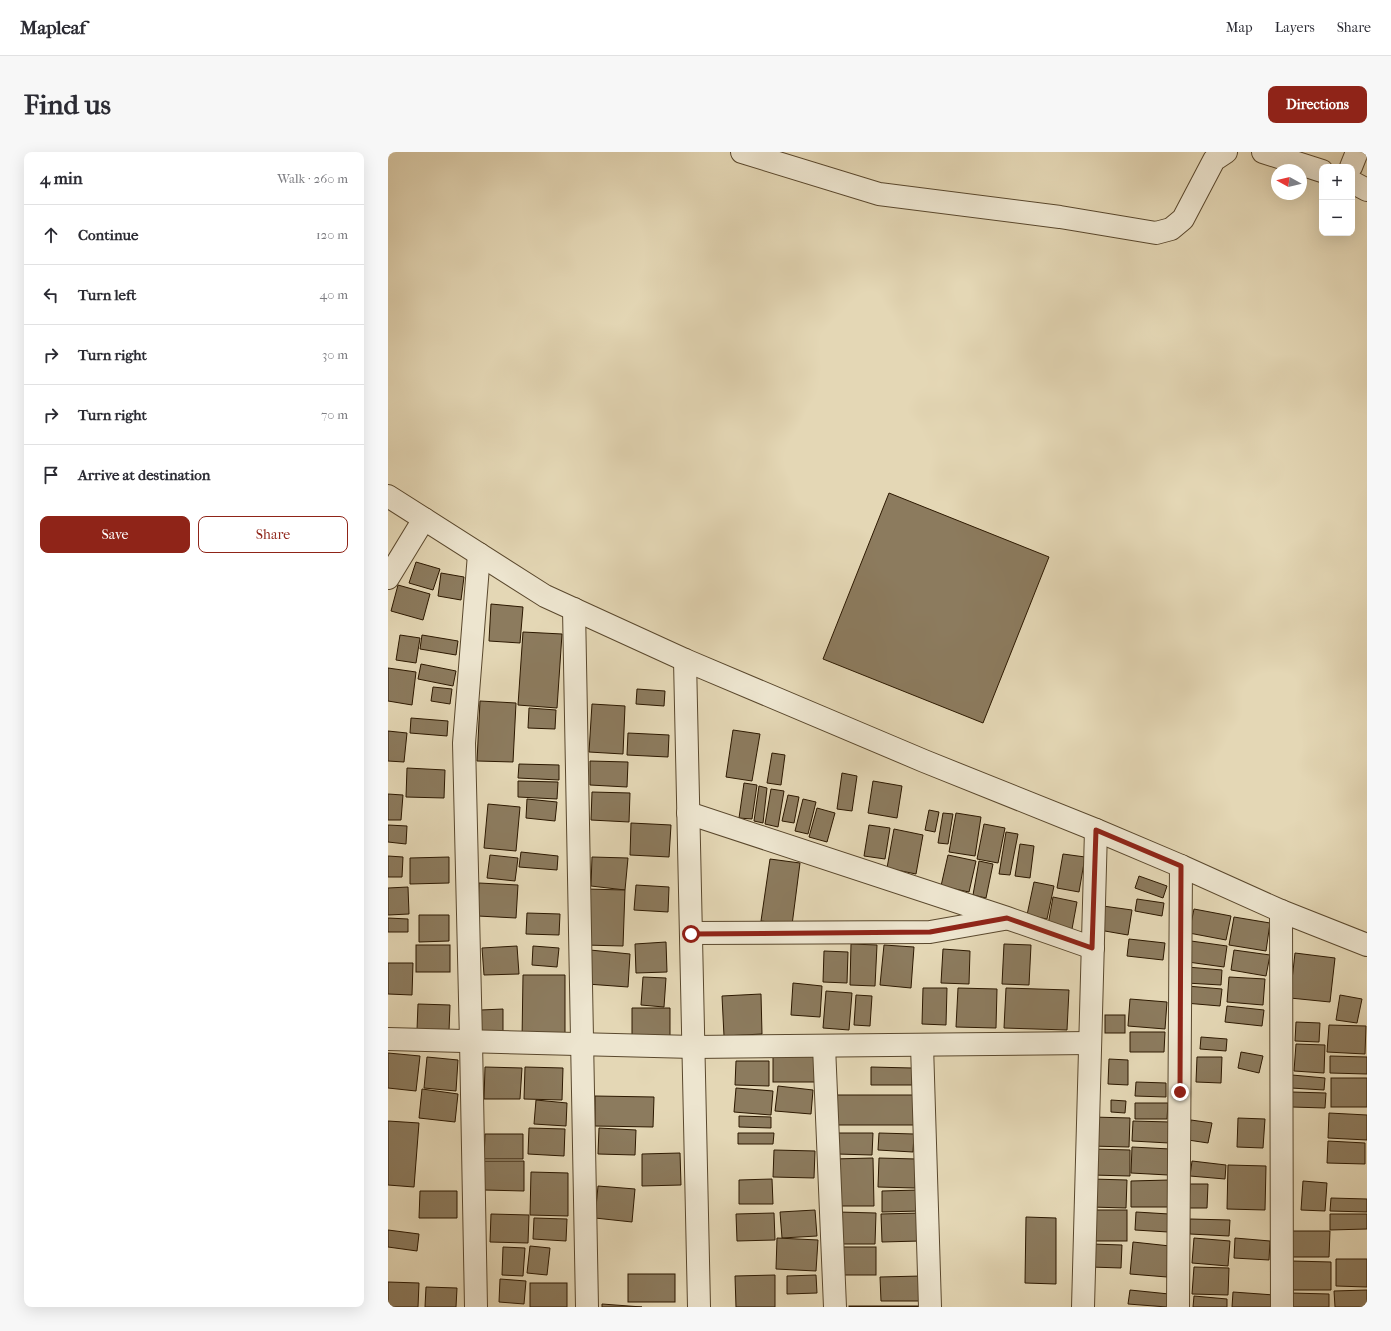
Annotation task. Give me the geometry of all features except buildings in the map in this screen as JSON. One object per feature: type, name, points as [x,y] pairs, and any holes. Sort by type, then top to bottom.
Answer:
[{"type":"street","points":[[742,152],[880,194],[1060,217],[1156,233],[1171,229],[1183,218],[1214,160],[1226,152]]},
{"type":"street","points":[[1263,152],[1319,170]]},
{"type":"street","points":[[1352,164],[1357,152]]},
{"type":"street","points":[[1355,184],[1367,190]]},
{"type":"street","points":[[388,496],[545,596],[685,660],[917,758],[1096,830],[1281,911],[1367,945]]},
{"type":"street","points":[[388,578],[424,519]]},
{"type":"street","points":[[476,1307],[472,1041],[464,743],[480,554]]},
{"type":"street","points":[[574,609],[587,1307]]},
{"type":"street","points":[[685,660],[699,1307]]},
{"type":"street","points":[[688,813],[1007,918],[1092,948]]},
{"type":"street","points":[[1083,1307],[1096,830]]},
{"type":"street","points":[[1178,1307],[1181,866]]},
{"type":"street","points":[[1281,911],[1282,1307]]},
{"type":"street","points":[[691,934],[930,932],[1007,918]]},
{"type":"street","points":[[388,1039],[693,1047],[1090,1043]]},
{"type":"street","points":[[922,1044],[930,1307]]},
{"type":"street","points":[[824,1046],[835,1307]]},
{"type":"route","points":[[691,934],[930,932],[1007,918],[1092,948],[1096,830],[1181,866],[1180,1092]]}]
